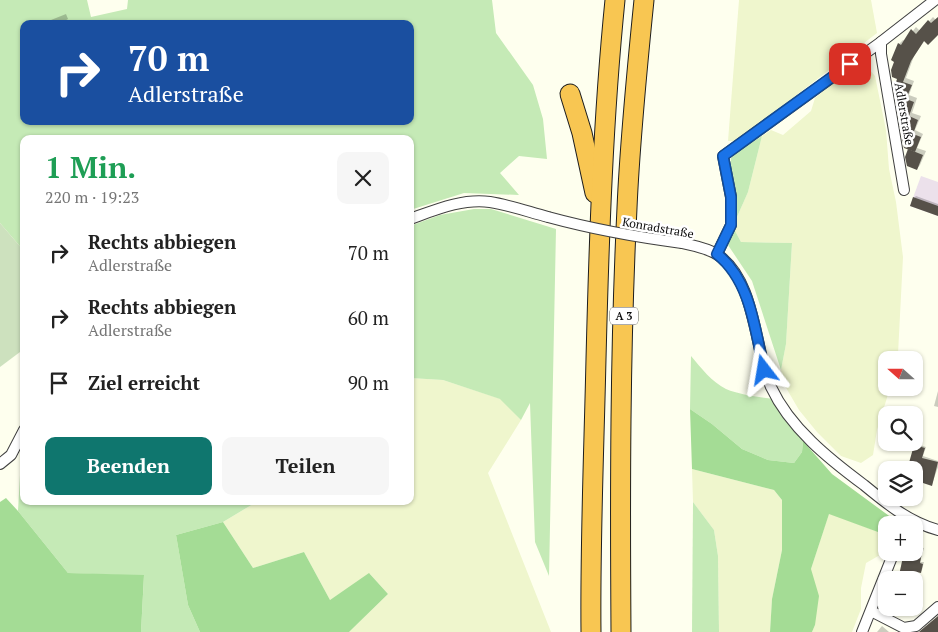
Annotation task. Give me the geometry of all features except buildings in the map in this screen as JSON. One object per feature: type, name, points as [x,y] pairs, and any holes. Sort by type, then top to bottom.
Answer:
[{"type":"highway","name":"A 3","points":[[591,632],[590,567],[600,216],[608,87],[616,0]]},
{"type":"highway","name":"A 3","points":[[621,632],[619,462],[627,217],[633,117],[644,0]]},
{"type":"highway","points":[[570,94],[582,132],[600,216]]},
{"type":"street","points":[[717,254],[731,225],[731,197],[723,156],[882,42],[888,35],[935,0]]},
{"type":"street","name":"Adlerstraße","points":[[882,42],[881,54],[904,190]]},
{"type":"street","name":"Konradstraße","points":[[414,219],[445,207],[475,202],[490,202],[597,230],[639,238],[682,243],[717,254],[735,272],[744,292],[764,370],[782,406],[811,440],[841,468],[900,516]]},
{"type":"street","points":[[0,464],[11,454],[20,437]]},
{"type":"street","name":"Konradstraße","points":[[923,526],[938,530]]},
{"type":"street","points":[[862,632],[890,561]]},
{"type":"street","points":[[871,611],[904,628],[916,626],[938,606]]},
{"type":"shaded area","points":[[921,176],[938,182],[938,216],[910,206]]},
{"type":"green space","points":[[0,0],[87,0],[91,17],[127,9],[128,0],[492,0],[496,33],[533,85],[543,119],[547,159],[519,156],[500,173],[519,195],[464,193],[414,209],[414,135],[20,135],[20,246],[0,223]]},
{"type":"green space","points":[[739,0],[871,0],[877,33],[745,135],[735,141],[728,141]]},
{"type":"green space","points":[[864,63],[875,76],[886,130],[889,169],[896,202],[903,257],[898,351],[878,351],[878,396],[888,396],[884,406],[878,406],[878,427],[873,455],[861,463],[841,456],[817,432],[799,410],[785,386],[781,370],[786,344],[792,243],[741,242],[734,229],[748,192],[762,136],[771,130],[783,135],[811,111],[815,98],[856,64]]},
{"type":"green space","points":[[762,136],[748,192],[737,217],[730,169],[731,158],[741,149]]},
{"type":"green space","points":[[474,209],[491,209],[556,229],[549,576],[535,542],[530,403],[521,420],[500,399],[443,380],[414,378],[414,225],[440,215]]},
{"type":"green space","points":[[0,223],[20,246],[20,352],[0,367]]},
{"type":"green space","points":[[734,229],[741,242],[792,243],[786,344],[781,370],[752,281],[728,245]]},
{"type":"green space","points":[[691,356],[711,379],[726,389],[774,399],[803,441],[802,452],[794,463],[768,460],[742,449],[712,424],[690,409]]},
{"type":"green space","points":[[414,378],[443,380],[501,399],[521,420],[488,473],[551,632],[349,632],[388,594],[370,574],[330,600],[304,552],[253,568],[223,522],[251,505],[414,505]]},
{"type":"green space","points":[[690,409],[712,424],[742,449],[768,460],[794,463],[802,452],[803,441],[832,474],[889,516],[878,516],[878,532],[829,514],[811,569],[819,596],[815,625],[812,632],[770,632],[772,599],[782,550],[782,500],[774,490],[692,469]]},
{"type":"green space","points":[[692,469],[774,490],[782,500],[782,550],[772,599],[770,632],[719,632],[718,556],[714,530],[693,502]]},
{"type":"green space","points":[[20,475],[20,505],[251,505],[223,522],[176,535],[188,605],[200,632],[141,632],[144,576],[68,573],[18,511]]},
{"type":"green space","points":[[6,498],[68,573],[144,575],[141,632],[0,632],[0,502]]},
{"type":"green space","points":[[693,502],[714,530],[718,556],[719,632],[692,632]]},
{"type":"green space","points":[[829,513],[878,532],[878,556],[866,563],[861,588],[861,609],[852,632],[812,632],[815,625],[811,569]]},
{"type":"green space","points":[[223,522],[253,568],[304,552],[330,600],[369,573],[388,594],[349,632],[200,632],[188,605],[176,535]]},
{"type":"route","points":[[764,370],[744,292],[735,272],[717,254],[731,225],[731,197],[723,156],[850,64]]}]
